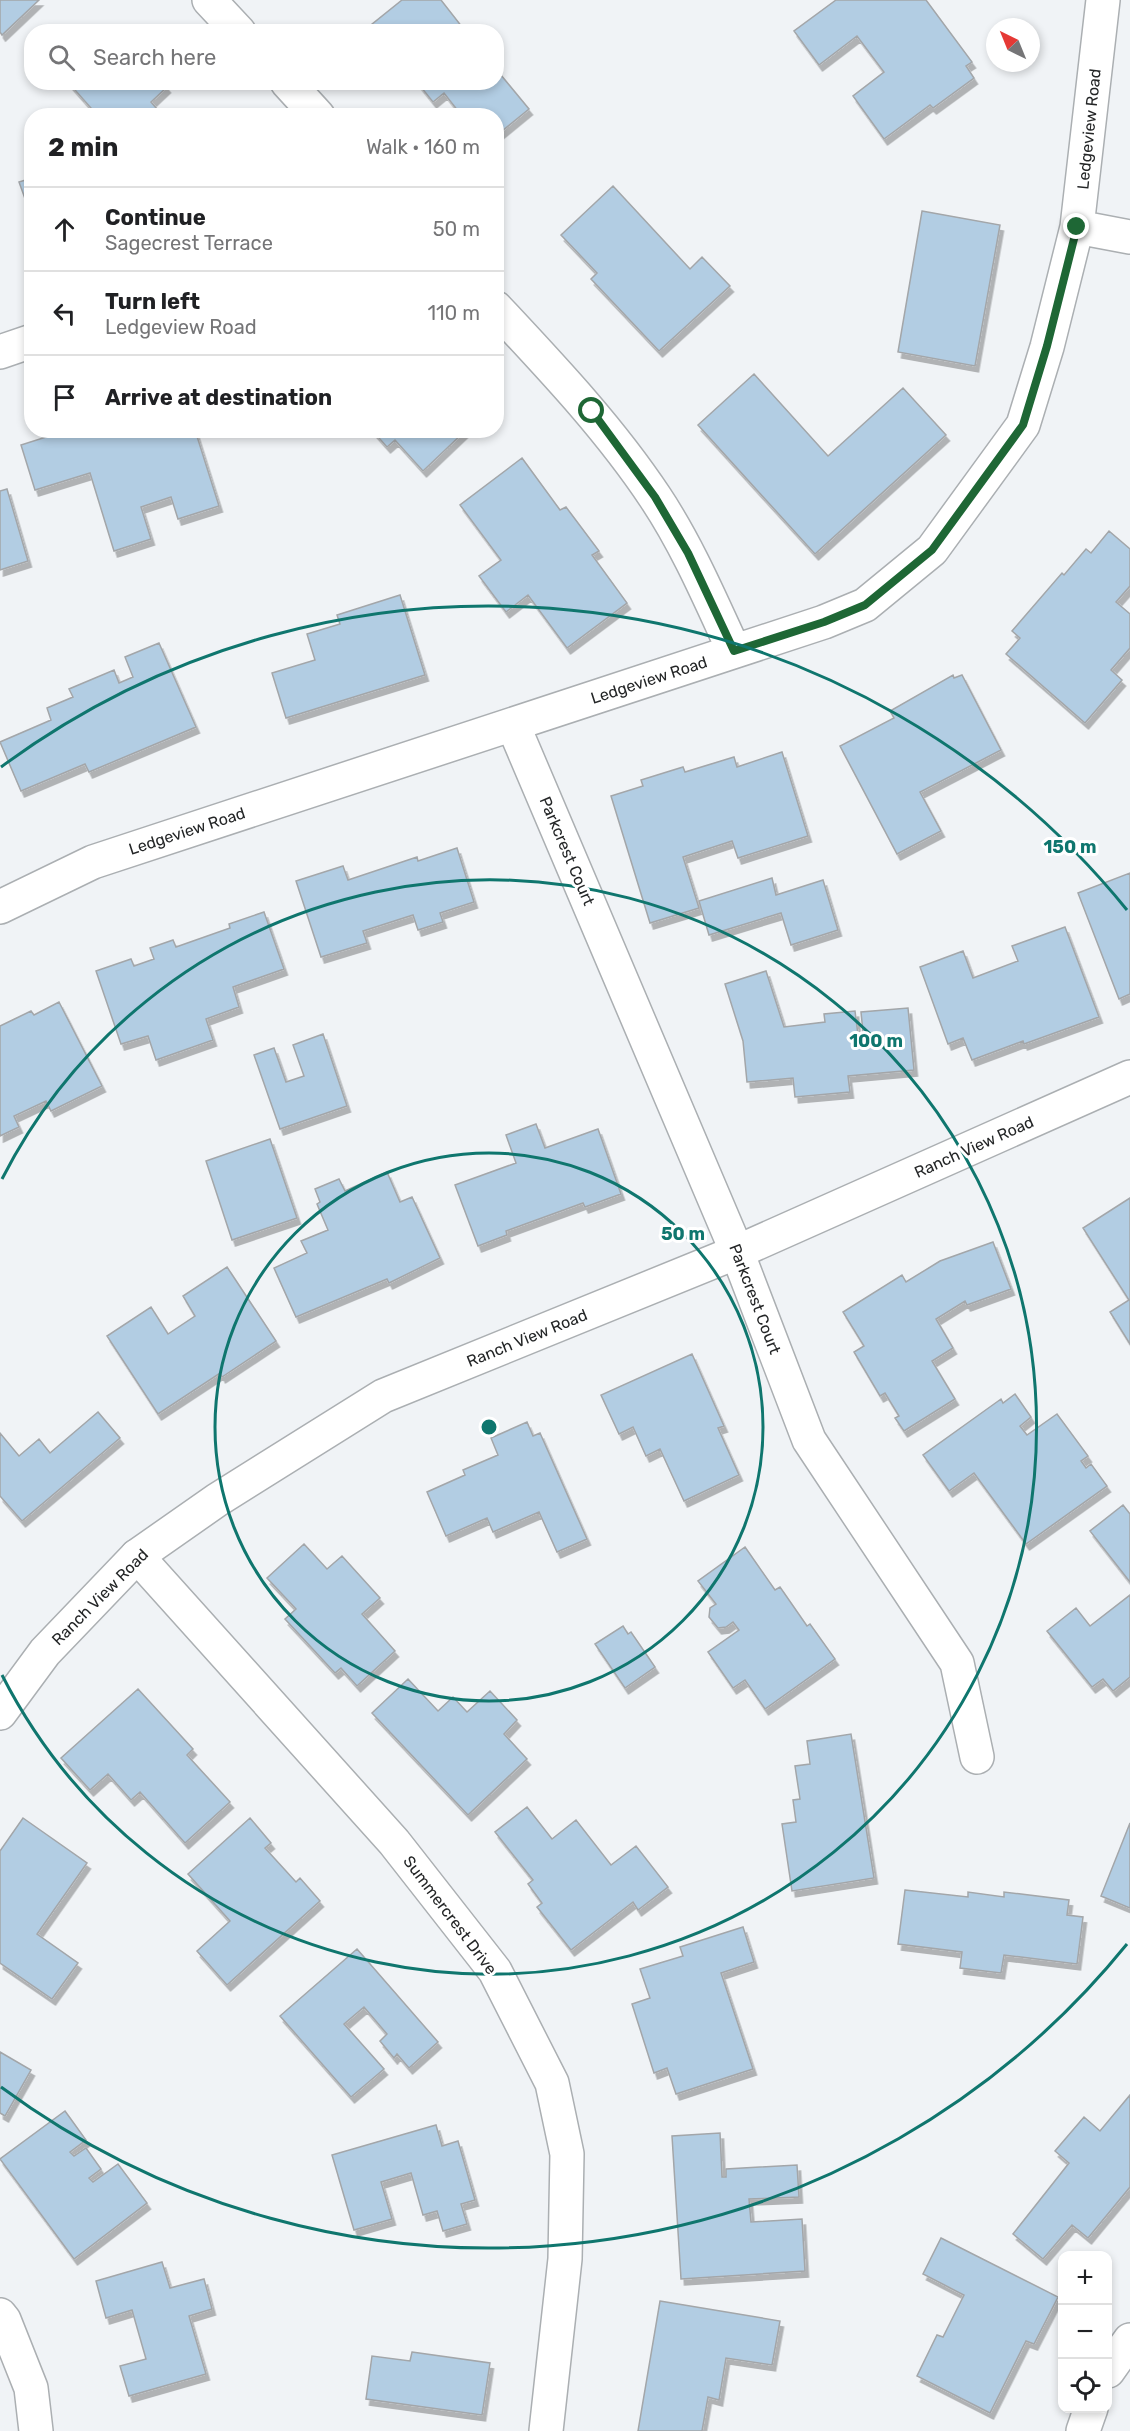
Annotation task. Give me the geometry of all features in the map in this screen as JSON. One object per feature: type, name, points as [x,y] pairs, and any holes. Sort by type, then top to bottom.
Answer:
[{"type":"street","points":[[209,0],[232,24]]},
{"type":"street","name":"Ledgeview Road","points":[[0,907],[93,862],[824,622],[865,605],[932,550],[1023,425],[1047,346],[1077,227],[1103,0]]},
{"type":"street","points":[[294,90],[311,108]]},
{"type":"street","points":[[1077,227],[1130,237]]},
{"type":"street","points":[[504,317],[592,411],[655,497],[688,553],[734,651]]},
{"type":"street","points":[[0,352],[24,344]]},
{"type":"street","name":"Parkcrest Court","points":[[513,724],[737,1252],[809,1440],[957,1663],[977,1757]]},
{"type":"street","name":"Ranch View Road","points":[[0,1713],[45,1652],[137,1556],[217,1500],[384,1396],[737,1252],[1130,1077]]},
{"type":"street","name":"Summercrest Drive","points":[[137,1556],[394,1842],[495,1971],[552,2083],[567,2154],[565,2259],[546,2431]]},
{"type":"street","points":[[0,2315],[31,2388],[36,2431]]},
{"type":"street","points":[[1112,2364],[1130,2340]]},
{"type":"street","points":[[1083,2431],[1090,2413]]},
{"type":"building","points":[[0,0],[39,0],[2,35],[0,32]]},
{"type":"building","points":[[402,0],[441,0],[460,24],[372,24]]},
{"type":"building","points":[[836,0],[926,0],[972,62],[966,66],[974,78],[933,108],[930,105],[884,139],[853,96],[884,72],[857,36],[819,65],[794,31]]},
{"type":"building","points":[[504,79],[529,109],[504,129],[504,108],[456,108],[444,93],[433,102],[423,90],[504,90]]},
{"type":"building","points":[[75,90],[164,90],[151,102],[156,108],[91,108]]},
{"type":"building","points":[[24,180],[24,196],[19,182]]},
{"type":"building","points":[[613,186],[690,269],[702,257],[730,286],[659,351],[591,279],[597,273],[561,235]]},
{"type":"building","points":[[922,211],[1000,225],[975,366],[898,352]]},
{"type":"building","points":[[754,374],[828,456],[903,388],[946,435],[815,554],[698,425]]},
{"type":"building","points":[[43,438],[198,438],[219,506],[178,519],[171,497],[141,507],[151,539],[114,551],[90,473],[35,490],[21,445]]},
{"type":"building","points":[[379,438],[458,438],[423,471],[395,440],[387,447]]},
{"type":"building","points":[[522,458],[560,510],[566,507],[599,551],[592,555],[627,603],[567,648],[528,595],[506,612],[479,576],[501,560],[460,505]]},
{"type":"building","points":[[7,489],[28,561],[0,570],[0,491]]},
{"type":"building","points":[[1109,531],[1130,549],[1130,586],[1116,602],[1130,614],[1130,648],[1111,670],[1122,680],[1085,723],[1006,654],[1020,638],[1012,631],[1062,573],[1064,575],[1086,549],[1091,553]]},
{"type":"building","points":[[400,595],[425,675],[286,718],[272,673],[315,660],[307,634],[340,624],[337,615]]},
{"type":"building","points":[[159,643],[196,727],[89,772],[85,764],[21,791],[0,742],[51,720],[47,708],[73,697],[69,689],[114,670],[119,683],[133,677],[125,657]]},
{"type":"building","points":[[953,675],[954,678],[962,675],[1001,750],[920,792],[941,831],[897,854],[840,746],[894,718],[890,711]]},
{"type":"building","points":[[782,752],[808,836],[738,858],[732,841],[683,857],[699,908],[650,923],[611,796],[643,786],[641,780],[683,767],[685,772],[734,757],[737,767]]},
{"type":"building","points":[[457,848],[474,902],[440,913],[443,922],[418,930],[413,915],[363,931],[367,943],[321,957],[296,881],[343,866],[348,880],[417,857],[418,861]]},
{"type":"building","points":[[1130,873],[1130,994],[1119,999],[1078,893]]},
{"type":"building","points":[[772,878],[776,895],[823,880],[838,930],[791,945],[781,913],[709,935],[699,901]]},
{"type":"building","points":[[264,912],[284,969],[233,987],[239,1007],[206,1019],[213,1040],[156,1060],[148,1036],[121,1044],[96,971],[131,959],[134,966],[154,959],[150,948],[173,940],[176,947],[230,928],[229,924]]},
{"type":"building","points":[[1065,927],[1099,1017],[972,1060],[963,1038],[948,1044],[920,967],[963,951],[973,978],[1018,961],[1012,946]]},
{"type":"building","points":[[766,971],[784,1027],[825,1022],[824,1014],[855,1011],[859,1043],[864,1042],[861,1012],[908,1008],[914,1070],[848,1076],[850,1092],[795,1097],[793,1078],[747,1082],[743,1041],[725,984]]},
{"type":"building","points":[[59,1002],[102,1086],[51,1111],[46,1101],[14,1116],[19,1127],[0,1136],[0,1026],[31,1011],[34,1015]]},
{"type":"building","points":[[323,1034],[347,1106],[280,1129],[254,1055],[274,1048],[286,1082],[304,1076],[293,1045]]},
{"type":"building","points":[[536,1124],[545,1148],[598,1129],[621,1194],[585,1207],[583,1203],[506,1231],[507,1235],[478,1246],[455,1185],[516,1163],[506,1135]]},
{"type":"building","points":[[270,1139],[297,1218],[232,1240],[206,1161]]},
{"type":"building","points":[[387,1172],[400,1202],[412,1197],[440,1258],[389,1283],[387,1279],[296,1317],[274,1268],[307,1253],[301,1241],[328,1230],[317,1204],[320,1202],[315,1189],[339,1179],[345,1191]]},
{"type":"building","points":[[1130,1198],[1130,1344],[1110,1312],[1129,1300],[1083,1228]]},
{"type":"building","points":[[993,1242],[1011,1289],[967,1305],[965,1301],[936,1319],[953,1348],[932,1361],[955,1399],[904,1431],[895,1418],[899,1416],[885,1393],[880,1396],[854,1352],[864,1346],[843,1312],[902,1275],[906,1282],[940,1261]]},
{"type":"building","points":[[227,1267],[276,1341],[222,1377],[220,1373],[158,1414],[107,1336],[151,1307],[168,1334],[195,1316],[183,1296]]},
{"type":"building","points":[[692,1354],[724,1426],[718,1428],[739,1475],[684,1501],[660,1449],[646,1456],[633,1427],[619,1434],[601,1395]]},
{"type":"building","points":[[1015,1394],[1031,1417],[1020,1426],[1027,1435],[1057,1414],[1088,1456],[1081,1461],[1086,1468],[1091,1464],[1107,1486],[1026,1544],[974,1473],[949,1491],[923,1455],[1001,1399],[1003,1403]]},
{"type":"building","points":[[98,1412],[120,1438],[22,1521],[0,1496],[0,1433],[19,1456],[39,1439],[50,1453]]},
{"type":"building","points":[[527,1422],[533,1436],[540,1433],[587,1539],[557,1552],[539,1512],[493,1532],[487,1518],[446,1536],[427,1492],[465,1475],[463,1470],[498,1455],[491,1438]]},
{"type":"building","points":[[1123,1505],[1130,1514],[1130,1582],[1090,1531]]},
{"type":"building","points":[[304,1544],[327,1569],[342,1556],[380,1598],[362,1614],[395,1651],[357,1686],[341,1668],[335,1673],[285,1619],[296,1609],[267,1578]]},
{"type":"building","points":[[745,1547],[775,1590],[780,1587],[807,1626],[810,1624],[835,1659],[765,1709],[745,1680],[733,1688],[708,1652],[739,1630],[733,1622],[726,1627],[718,1628],[709,1617],[710,1608],[716,1604],[698,1581]]},
{"type":"building","points":[[1130,1595],[1130,1677],[1113,1691],[1103,1679],[1092,1687],[1047,1631],[1076,1608],[1090,1626]]},
{"type":"building","points":[[623,1626],[628,1634],[631,1632],[655,1667],[625,1688],[595,1644]]},
{"type":"building","points":[[408,1679],[438,1711],[453,1697],[467,1712],[490,1691],[517,1720],[504,1734],[527,1759],[468,1815],[372,1713]]},
{"type":"building","points":[[138,1689],[193,1749],[187,1755],[230,1802],[185,1843],[140,1792],[131,1800],[108,1774],[90,1790],[61,1758]]},
{"type":"building","points":[[851,1734],[874,1878],[792,1891],[782,1824],[796,1822],[793,1800],[800,1799],[795,1766],[810,1764],[807,1741]]},
{"type":"building","points":[[527,1807],[552,1839],[576,1820],[611,1865],[636,1846],[668,1887],[638,1910],[633,1902],[571,1950],[537,1907],[542,1903],[528,1884],[533,1880],[495,1832]]},
{"type":"building","points":[[23,1818],[87,1863],[37,1934],[78,1963],[52,1999],[0,1963],[0,1851]]},
{"type":"building","points":[[250,1818],[271,1843],[265,1848],[296,1882],[300,1878],[320,1901],[227,1985],[197,1951],[230,1921],[188,1874]]},
{"type":"building","points":[[1130,1823],[1130,1908],[1101,1896]]},
{"type":"building","points":[[905,1890],[968,1897],[968,1892],[1004,1897],[1004,1892],[1069,1900],[1067,1915],[1083,1917],[1077,1964],[1004,1955],[1001,1973],[960,1968],[962,1952],[898,1944]]},
{"type":"building","points":[[743,1927],[754,1962],[721,1973],[753,2069],[676,2094],[667,2068],[654,2073],[632,2004],[650,1998],[640,1969],[683,1956],[680,1947]]},
{"type":"building","points":[[357,1949],[438,2042],[409,2068],[397,2054],[394,2058],[380,2041],[387,2034],[364,2007],[344,2024],[384,2069],[351,2097],[280,2016]]},
{"type":"building","points":[[0,2052],[31,2070],[5,2116],[0,2113]]},
{"type":"building","points":[[1130,2095],[1130,2187],[1088,2238],[1072,2225],[1043,2259],[1013,2234],[1069,2163],[1055,2151],[1084,2117],[1100,2131]]},
{"type":"building","points":[[65,2111],[86,2140],[70,2152],[74,2156],[86,2148],[101,2169],[89,2178],[93,2182],[118,2164],[147,2203],[74,2259],[0,2159]]},
{"type":"building","points":[[436,2125],[442,2146],[458,2141],[475,2200],[461,2204],[467,2224],[443,2231],[437,2211],[423,2215],[411,2173],[381,2182],[392,2219],[354,2230],[332,2155]]},
{"type":"building","points":[[720,2133],[722,2177],[726,2177],[726,2169],[797,2165],[799,2197],[749,2199],[751,2222],[802,2219],[805,2271],[681,2279],[672,2136]]},
{"type":"building","points":[[941,2238],[1058,2297],[1034,2344],[1026,2341],[990,2413],[917,2376],[937,2335],[943,2337],[964,2295],[923,2274]]},
{"type":"building","points":[[162,2262],[170,2288],[204,2279],[212,2309],[189,2316],[206,2374],[129,2396],[120,2366],[146,2359],[132,2310],[106,2318],[96,2281]]},
{"type":"building","points":[[660,2301],[780,2321],[772,2365],[726,2358],[719,2400],[708,2397],[702,2431],[638,2431]]},
{"type":"building","points":[[412,2352],[490,2363],[482,2415],[366,2399],[372,2356],[410,2361]]},
{"type":"route","points":[[592,411],[655,497],[688,553],[734,651],[824,622],[865,605],[932,550],[1023,425],[1047,346],[1077,227]]}]
